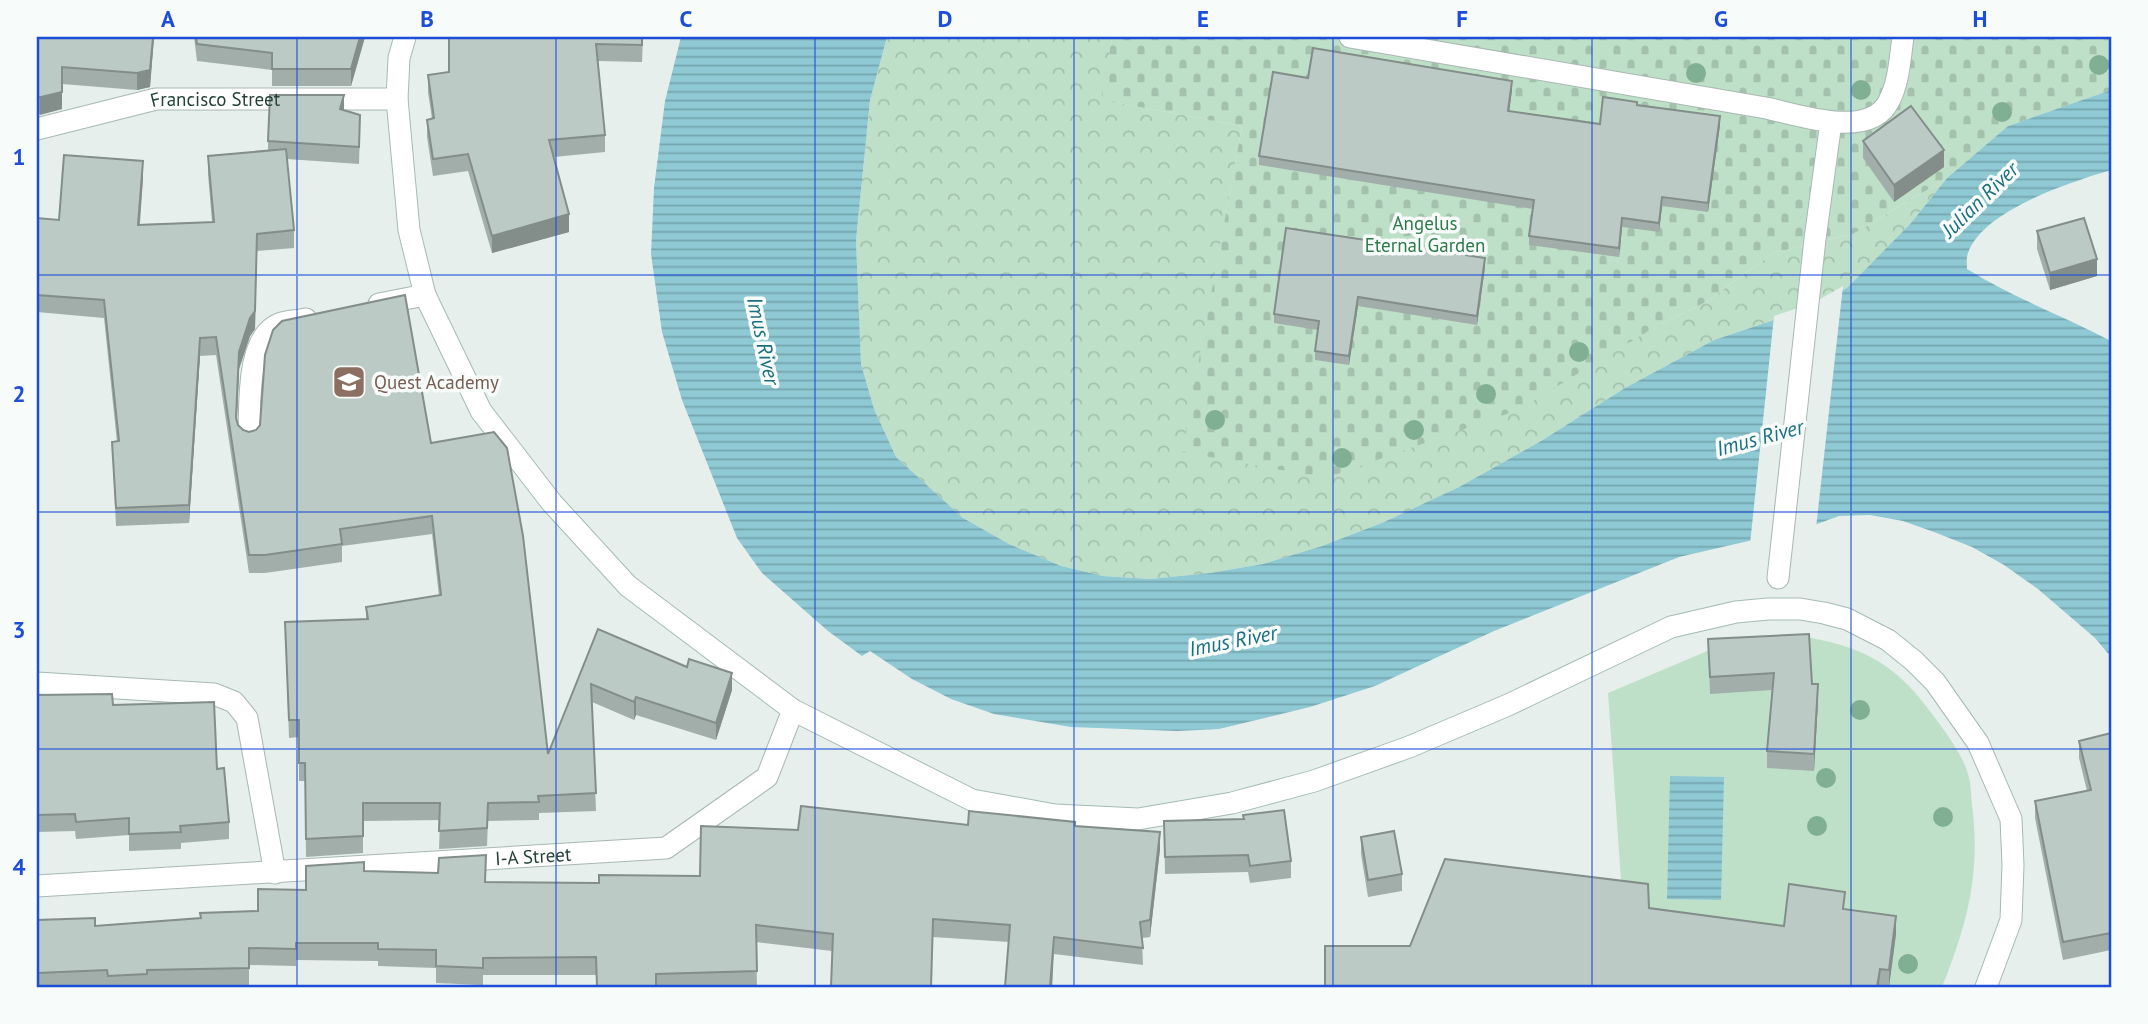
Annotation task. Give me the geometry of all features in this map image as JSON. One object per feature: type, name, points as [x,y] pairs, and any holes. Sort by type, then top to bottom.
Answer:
[{"type":"main road","points":[[405,37],[399,58],[397,99],[409,230],[425,295],[481,411],[552,503],[628,586],[793,710],[972,800],[1055,815],[1138,819],[1232,803],[1314,781],[1409,747],[1508,705],[1671,627],[1736,612],[1800,609],[1824,613],[1847,619],[1888,640],[1935,682],[1978,743],[2011,819],[2011,920],[1986,987]]},
{"type":"main road","points":[[1350,37],[1766,108],[1831,122],[1867,120],[1885,108],[1895,87],[1903,37]]},
{"type":"main road","name":"Francisco Street","points":[[37,129],[156,99],[397,99]]},
{"type":"main road","points":[[1778,578],[1815,239],[1831,122]]},
{"type":"main road","points":[[357,309],[425,295]]},
{"type":"main road","points":[[249,436],[252,370],[262,340],[277,325],[331,314]]},
{"type":"main road","points":[[37,683],[214,694],[234,702],[247,718],[275,873]]},
{"type":"main road","name":"I-A Street","points":[[37,886],[666,848],[767,777],[793,710]]},
{"type":"green space","points":[[887,37],[1112,37],[1102,100],[1242,126],[1183,452],[1655,327],[1706,302],[1773,253],[1853,234],[1947,178],[1911,223],[1848,287],[1816,306],[1714,340],[1625,388],[1541,441],[1459,487],[1384,522],[1322,546],[1263,564],[1150,579],[1103,576],[1061,566],[1009,544],[963,518],[896,457],[874,409],[861,364],[856,240],[870,100]]},
{"type":"green space","name":"Angelus Eternal Garden","points":[[1112,37],[2111,37],[2111,90],[2008,126],[1947,178],[1853,234],[1773,253],[1706,302],[1655,327],[1518,410],[1326,478],[1182,452],[1242,126],[1101,100]]},
{"type":"green space","points":[[1799,636],[1857,650],[1888,667],[1929,710],[1951,740],[1965,766],[1970,785],[1974,830],[1973,876],[1959,942],[1942,987],[1891,987],[1626,952],[1608,693],[1712,649]]},
{"type":"water","points":[[681,37],[887,37],[870,100],[856,240],[861,364],[874,409],[896,457],[963,518],[1009,544],[1061,566],[1103,576],[1150,579],[1263,564],[1322,546],[1384,522],[1459,487],[1541,441],[1625,388],[1714,340],[1816,306],[1848,287],[1911,223],[1947,178],[2008,126],[2111,90],[2111,170],[2052,190],[2009,211],[1977,238],[1968,253],[1967,269],[2020,298],[2111,341],[2111,657],[2095,638],[2038,589],[1972,547],[1903,521],[1870,515],[1839,516],[1809,527],[1679,557],[1494,631],[1375,686],[1310,707],[1219,729],[1177,731],[1071,727],[994,714],[951,699],[912,679],[870,651],[862,656],[828,631],[762,573],[737,538],[682,400],[662,332],[651,254],[654,188],[665,101]]},
{"type":"water","points":[[1670,776],[1724,777],[1721,900],[1667,899]]},
{"type":"pier","points":[[1843,286],[1816,528],[1750,544],[1774,316],[1815,302]]},
{"type":"building","points":[[37,37],[153,37],[150,70],[137,73],[62,67],[62,92],[37,98]]},
{"type":"building","points":[[196,37],[360,37],[351,69],[272,69],[272,53],[197,44]]},
{"type":"building","points":[[449,37],[642,37],[642,45],[596,44],[605,135],[549,140],[569,214],[492,236],[468,154],[433,159],[427,120],[434,118],[428,75],[449,72]]},
{"type":"building","points":[[1313,48],[1512,81],[1508,111],[1600,124],[1603,97],[1637,102],[1637,105],[1720,116],[1708,203],[1662,197],[1659,223],[1622,218],[1619,248],[1529,236],[1534,200],[1259,156],[1273,72],[1308,78]]},
{"type":"building","points":[[270,95],[344,95],[340,109],[360,115],[359,147],[268,141]]},
{"type":"building","points":[[1911,106],[1944,150],[1894,185],[1863,141]]},
{"type":"building","points":[[286,149],[294,230],[257,234],[255,311],[250,318],[239,352],[238,425],[249,432],[260,425],[265,355],[273,330],[282,321],[405,295],[431,443],[494,432],[507,448],[523,536],[548,754],[598,629],[687,667],[689,659],[732,673],[716,723],[636,697],[634,702],[591,684],[596,793],[538,796],[539,802],[488,803],[487,828],[439,831],[440,803],[363,803],[363,836],[306,839],[305,763],[299,763],[299,720],[289,720],[285,622],[368,619],[366,607],[441,595],[432,516],[340,529],[342,544],[249,555],[216,337],[200,338],[189,505],[116,508],[112,442],[119,441],[104,300],[37,295],[37,218],[59,220],[64,155],[143,161],[138,225],[214,222],[208,156]]},
{"type":"building","points":[[2084,218],[2097,259],[2050,273],[2037,231]]},
{"type":"building","points":[[1286,228],[1485,258],[1477,316],[1358,297],[1349,356],[1315,351],[1319,321],[1274,314]]},
{"type":"building","points":[[1809,634],[1812,684],[1818,684],[1814,754],[1767,751],[1774,673],[1710,677],[1708,639]]},
{"type":"building","points":[[112,694],[113,705],[214,702],[217,769],[224,768],[229,822],[180,826],[181,832],[129,834],[129,818],[76,822],[75,814],[37,815],[37,695]]},
{"type":"building","points":[[2111,733],[2111,933],[2063,942],[2035,801],[2091,790],[2079,741]]},
{"type":"building","points":[[801,806],[968,825],[969,811],[1075,822],[1075,826],[1160,832],[1150,920],[1140,922],[1143,948],[1054,937],[1050,987],[1005,987],[1010,925],[933,919],[931,987],[831,987],[833,934],[756,925],[757,971],[656,974],[656,987],[597,987],[596,957],[483,958],[483,968],[436,966],[436,950],[378,949],[378,943],[296,943],[296,949],[249,948],[249,968],[147,970],[147,974],[108,976],[107,970],[37,973],[37,920],[95,918],[95,926],[201,918],[200,913],[258,911],[258,889],[306,890],[306,866],[364,862],[364,871],[438,873],[439,858],[486,855],[485,882],[599,883],[599,875],[700,876],[701,826],[798,830]]},
{"type":"building","points":[[1284,810],[1291,861],[1250,866],[1248,855],[1165,857],[1164,821],[1244,819],[1243,815]]},
{"type":"building","points":[[1394,831],[1402,874],[1368,880],[1361,837]]},
{"type":"building","points":[[1445,859],[1648,884],[1649,908],[1784,926],[1789,884],[1845,892],[1843,909],[1896,916],[1889,970],[1880,969],[1877,987],[1325,987],[1325,946],[1410,946]]},
{"type":"place","name":"Quest Academy","points":[[349,382]]},
{"type":"water label","name":"Julian River","points":[[1980,200]]},
{"type":"water label","name":"Imus River","points":[[763,341]]},
{"type":"water label","name":"Imus River","points":[[1760,438]]},
{"type":"water label","name":"Imus River","points":[[1233,641]]}]
